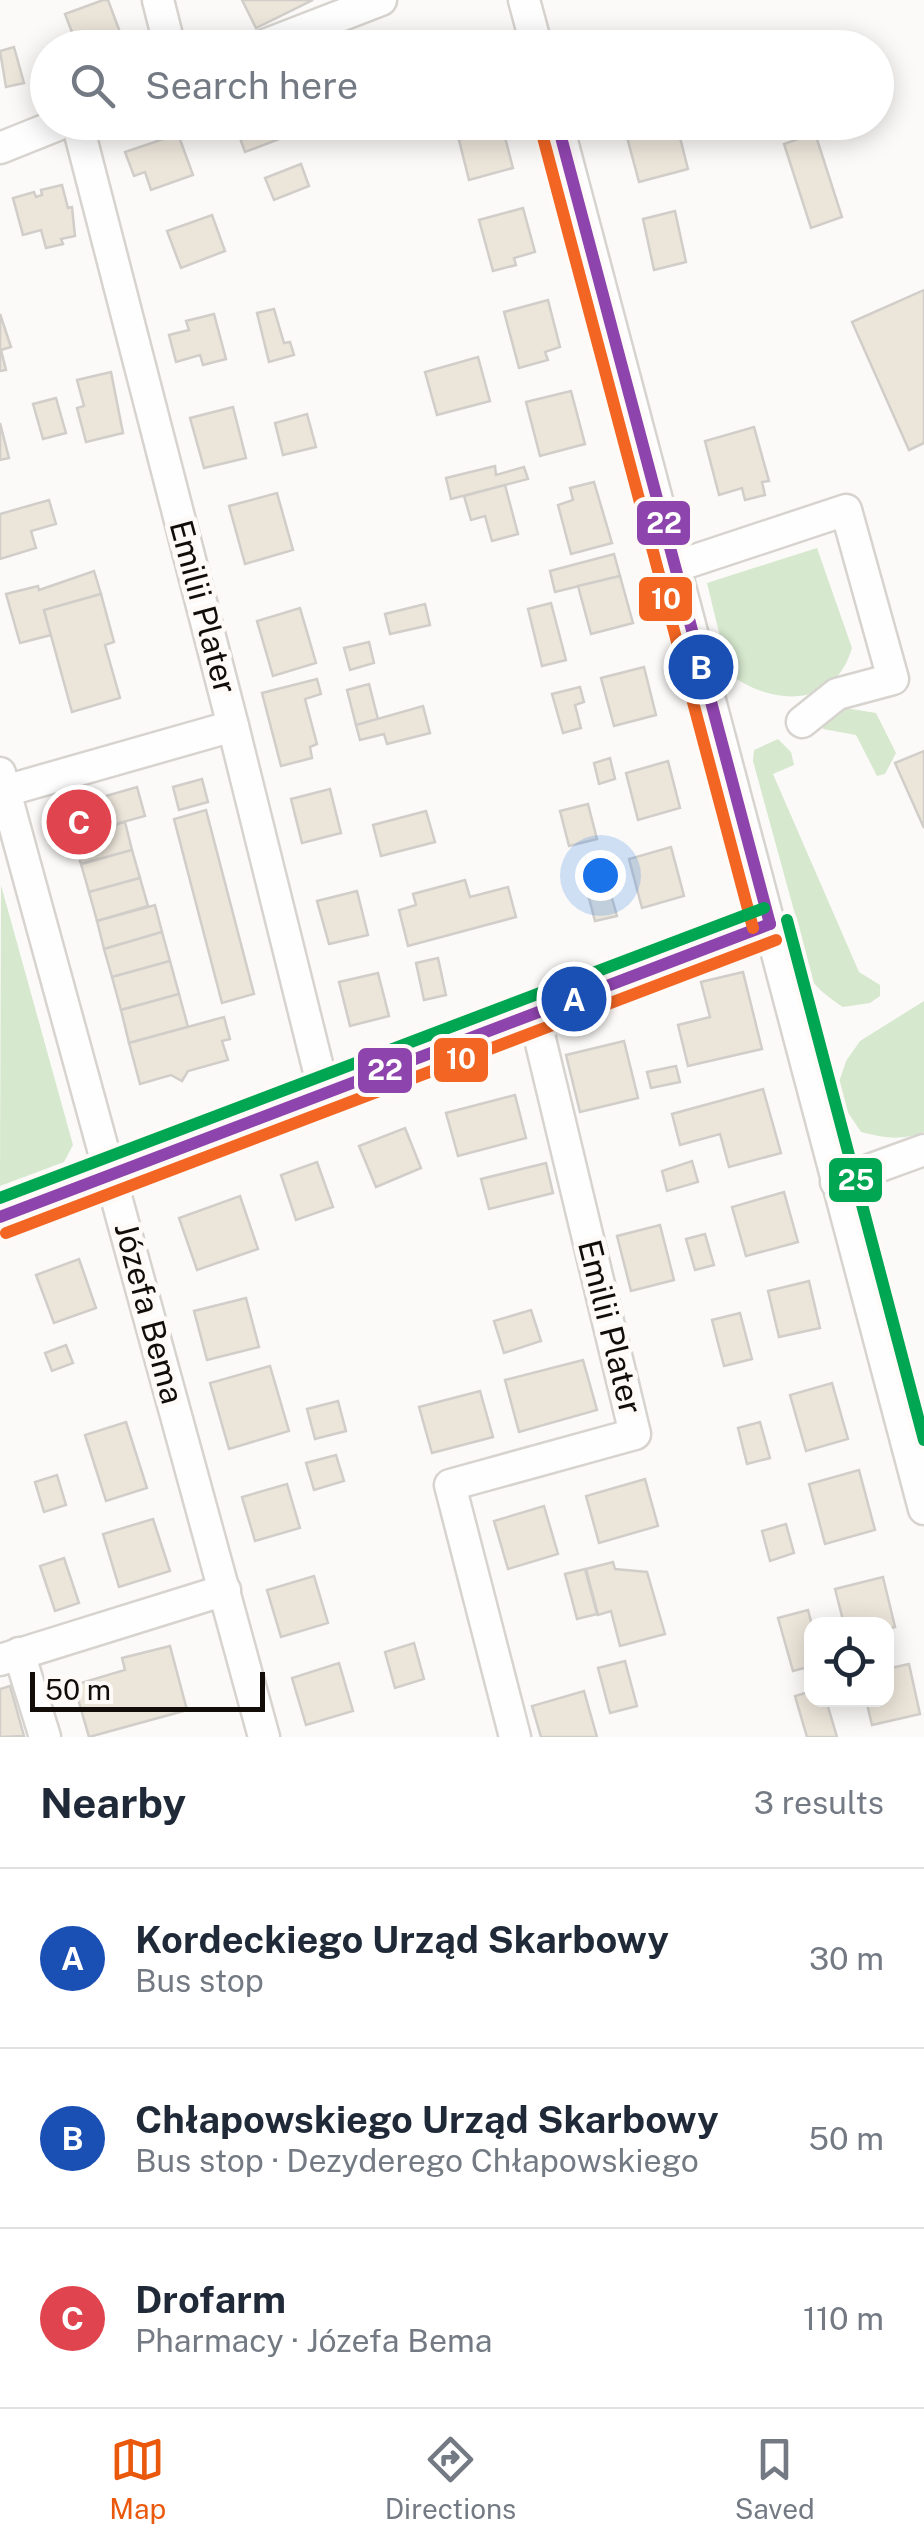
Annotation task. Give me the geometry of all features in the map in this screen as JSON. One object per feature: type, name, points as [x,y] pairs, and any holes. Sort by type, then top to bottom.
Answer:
[{"type":"street","points":[[158,0],[166,30]]},
{"type":"street","points":[[304,30],[381,0]]},
{"type":"street","points":[[524,0],[532,30]]},
{"type":"street","points":[[0,148],[30,136]]},
{"type":"street","name":"Emilii Plater","points":[[82,140],[234,726],[324,1092]]},
{"type":"street","points":[[562,140],[924,1509]]},
{"type":"street","points":[[674,567],[846,510],[893,679],[836,694],[802,722]]},
{"type":"street","points":[[2,782],[234,726]]},
{"type":"street","name":"Józefa Bema","points":[[2,782],[264,1737]]},
{"type":"street","points":[[0,1217],[770,924]]},
{"type":"street","name":"Emilii Plater","points":[[515,1737],[450,1486],[635,1434],[534,1014]]},
{"type":"street","points":[[836,1182],[924,1150]]},
{"type":"street","points":[[45,1737],[10,1657],[225,1590]]},
{"type":"green space","points":[[817,548],[852,648],[843,668],[831,682],[800,696],[783,696],[746,685],[729,674],[707,583]]},
{"type":"green space","points":[[839,707],[876,713],[896,753],[885,774],[877,776],[856,735],[823,729],[825,716]]},
{"type":"green space","points":[[778,739],[791,752],[794,765],[773,774],[859,972],[880,985],[880,996],[870,1003],[843,1007],[833,1000],[811,980],[793,943],[802,940],[753,761],[754,750]]},
{"type":"green space","points":[[1,885],[73,1145],[64,1162],[0,1186]]},
{"type":"green space","points":[[924,1001],[924,1132],[893,1138],[861,1132],[839,1099],[839,1082],[846,1061],[860,1041]]},
{"type":"building","points":[[108,0],[119,30],[71,30],[65,14]]},
{"type":"building","points":[[242,0],[313,0],[256,28]]},
{"type":"building","points":[[14,47],[24,83],[6,87],[0,51]]},
{"type":"building","points":[[160,140],[180,140],[193,175],[151,190],[145,172],[134,176],[125,152]]},
{"type":"building","points":[[241,140],[276,140],[245,152]]},
{"type":"building","points":[[459,140],[506,140],[513,168],[469,180]]},
{"type":"building","points":[[628,140],[681,140],[688,169],[639,182]]},
{"type":"building","points":[[817,140],[842,217],[811,228],[784,144]]},
{"type":"building","points":[[301,164],[309,186],[274,200],[265,178]]},
{"type":"building","points":[[62,185],[68,208],[72,207],[75,236],[46,248],[41,230],[23,235],[13,198],[34,192],[36,197],[42,195],[41,190]]},
{"type":"building","points":[[523,208],[535,252],[514,258],[516,265],[493,271],[479,220]]},
{"type":"building","points":[[675,211],[686,262],[654,270],[643,219]]},
{"type":"building","points":[[212,215],[225,251],[181,268],[167,231]]},
{"type":"building","points":[[924,290],[924,443],[909,450],[852,322]]},
{"type":"building","points":[[548,300],[560,347],[545,352],[548,360],[519,368],[504,312]]},
{"type":"building","points":[[274,309],[284,343],[290,342],[294,355],[269,362],[257,313]]},
{"type":"building","points":[[0,314],[11,347],[1,350],[6,370],[0,371]]},
{"type":"building","points":[[214,314],[226,359],[203,365],[200,355],[176,362],[169,335],[189,330],[186,321]]},
{"type":"building","points":[[478,357],[490,401],[437,415],[425,372]]},
{"type":"building","points":[[111,372],[123,433],[86,442],[77,408],[84,406],[77,380]]},
{"type":"building","points":[[571,391],[585,444],[540,456],[526,402]]},
{"type":"building","points":[[56,398],[66,433],[43,439],[33,404]]},
{"type":"building","points":[[233,407],[246,458],[204,468],[190,418]]},
{"type":"building","points":[[307,414],[316,447],[283,455],[275,423]]},
{"type":"building","points":[[0,423],[9,458],[0,460]]},
{"type":"building","points":[[754,427],[769,481],[762,482],[765,495],[745,500],[742,488],[719,495],[705,441]]},
{"type":"building","points":[[495,466],[496,475],[524,467],[528,479],[451,499],[446,478]]},
{"type":"building","points":[[594,482],[612,543],[571,554],[558,505],[573,500],[570,488]]},
{"type":"building","points":[[505,485],[518,534],[492,541],[485,516],[471,520],[464,496]]},
{"type":"building","points":[[277,493],[293,550],[245,564],[229,506]]},
{"type":"building","points":[[49,500],[56,524],[31,531],[36,548],[0,559],[0,514]]},
{"type":"building","points":[[614,554],[620,576],[555,592],[550,571]]},
{"type":"building","points":[[94,571],[101,594],[44,610],[51,635],[20,643],[6,594],[38,586],[39,590]]},
{"type":"building","points":[[620,576],[633,623],[591,634],[578,586]]},
{"type":"building","points":[[101,594],[114,642],[105,645],[120,698],[72,712],[44,610]]},
{"type":"building","points":[[551,603],[566,660],[542,666],[528,609]]},
{"type":"building","points":[[425,604],[430,625],[390,634],[385,614]]},
{"type":"building","points":[[300,608],[316,663],[273,676],[257,621]]},
{"type":"building","points":[[369,642],[374,663],[350,670],[344,648]]},
{"type":"building","points":[[644,667],[656,715],[614,726],[601,678]]},
{"type":"building","points":[[317,679],[321,694],[305,699],[317,744],[310,747],[312,758],[281,766],[262,693]]},
{"type":"building","points":[[369,684],[378,719],[356,725],[347,690]]},
{"type":"building","points":[[580,687],[584,702],[575,705],[581,728],[563,733],[552,694]]},
{"type":"building","points":[[423,706],[430,733],[387,744],[384,734],[360,740],[356,725]]},
{"type":"building","points":[[924,751],[924,828],[895,763]]},
{"type":"building","points":[[610,758],[615,779],[599,784],[594,763]]},
{"type":"building","points":[[668,761],[680,808],[638,820],[626,773]]},
{"type":"building","points":[[202,779],[208,802],[179,810],[173,787]]},
{"type":"building","points":[[137,787],[145,816],[73,836],[67,814],[71,806]]},
{"type":"building","points":[[330,789],[341,833],[302,843],[291,799]]},
{"type":"building","points":[[588,804],[597,839],[569,846],[560,811]]},
{"type":"building","points":[[206,810],[254,994],[222,1003],[174,819]]},
{"type":"building","points":[[426,811],[435,842],[381,856],[373,825]]},
{"type":"building","points":[[125,822],[132,850],[81,864],[73,836]]},
{"type":"building","points":[[671,847],[684,896],[642,908],[629,859]]},
{"type":"building","points":[[132,850],[140,878],[89,892],[81,864]]},
{"type":"building","points":[[606,877],[617,916],[595,921],[585,883]]},
{"type":"building","points":[[140,878],[148,906],[97,921],[89,892]]},
{"type":"building","points":[[465,880],[470,897],[508,887],[516,917],[408,946],[399,910],[416,905],[413,894]]},
{"type":"building","points":[[357,891],[368,935],[329,944],[317,901]]},
{"type":"building","points":[[155,905],[162,932],[104,949],[97,921]]},
{"type":"building","points":[[162,932],[170,961],[112,977],[104,949]]},
{"type":"building","points":[[438,958],[446,995],[424,1000],[416,963]]},
{"type":"building","points":[[170,961],[179,994],[121,1010],[112,977]]},
{"type":"building","points":[[743,972],[762,1049],[688,1066],[678,1025],[710,1017],[701,982]]},
{"type":"building","points":[[378,973],[389,1016],[350,1026],[339,982]]},
{"type":"building","points":[[179,994],[188,1027],[129,1043],[121,1010]]},
{"type":"building","points":[[224,1017],[230,1039],[222,1041],[228,1060],[188,1071],[182,1081],[171,1075],[140,1084],[129,1043]]},
{"type":"building","points":[[624,1041],[638,1098],[580,1112],[566,1055]]},
{"type":"building","points":[[676,1066],[680,1082],[651,1088],[647,1072]]},
{"type":"building","points":[[763,1089],[781,1153],[729,1167],[720,1134],[680,1145],[672,1114]]},
{"type":"building","points":[[515,1095],[526,1138],[458,1156],[446,1113]]},
{"type":"building","points":[[405,1128],[421,1168],[376,1187],[359,1146]]},
{"type":"building","points":[[692,1161],[698,1182],[667,1191],[662,1171]]},
{"type":"building","points":[[317,1162],[333,1207],[296,1220],[281,1175]]},
{"type":"building","points":[[546,1163],[553,1193],[489,1209],[481,1179]]},
{"type":"building","points":[[784,1192],[798,1242],[746,1256],[732,1207]]},
{"type":"building","points":[[240,1196],[258,1249],[197,1270],[179,1218]]},
{"type":"building","points":[[660,1225],[674,1280],[631,1291],[617,1236]]},
{"type":"building","points":[[705,1234],[714,1265],[695,1270],[686,1239]]},
{"type":"building","points":[[79,1259],[96,1308],[54,1323],[36,1275]]},
{"type":"building","points":[[809,1281],[820,1328],[779,1337],[768,1291]]},
{"type":"building","points":[[246,1298],[259,1347],[207,1360],[194,1311]]},
{"type":"building","points":[[531,1310],[541,1341],[504,1353],[494,1321]]},
{"type":"building","points":[[740,1313],[752,1359],[724,1366],[712,1320]]},
{"type":"building","points":[[66,1345],[73,1363],[52,1371],[45,1353]]},
{"type":"building","points":[[583,1360],[597,1410],[519,1432],[505,1380]]},
{"type":"building","points":[[270,1366],[289,1431],[229,1449],[210,1383]]},
{"type":"building","points":[[832,1383],[848,1439],[806,1451],[790,1395]]},
{"type":"building","points":[[480,1391],[493,1437],[432,1453],[419,1407]]},
{"type":"building","points":[[338,1401],[346,1431],[315,1439],[307,1409]]},
{"type":"building","points":[[126,1422],[147,1488],[106,1501],[85,1435]]},
{"type":"building","points":[[760,1422],[770,1458],[747,1464],[738,1428]]},
{"type":"building","points":[[336,1455],[344,1481],[314,1490],[306,1463]]},
{"type":"building","points":[[859,1470],[875,1530],[825,1544],[809,1484]]},
{"type":"building","points":[[57,1475],[66,1505],[44,1512],[35,1482]]},
{"type":"building","points":[[645,1479],[658,1526],[599,1543],[586,1496]]},
{"type":"building","points":[[287,1484],[300,1528],[255,1541],[242,1497]]},
{"type":"building","points":[[544,1506],[558,1554],[508,1569],[494,1521]]},
{"type":"building","points":[[153,1519],[170,1571],[119,1587],[103,1534]]},
{"type":"building","points":[[786,1524],[794,1553],[770,1561],[762,1531]]},
{"type":"building","points":[[64,1558],[79,1603],[55,1611],[40,1566]]},
{"type":"building","points":[[613,1562],[615,1569],[647,1572],[665,1634],[620,1646],[611,1611],[598,1615],[586,1569]]},
{"type":"building","points":[[585,1569],[597,1614],[577,1619],[565,1574]]},
{"type":"building","points":[[314,1576],[328,1623],[281,1637],[267,1590]]},
{"type":"building","points":[[883,1577],[893,1617],[842,1617],[835,1589]]},
{"type":"building","points":[[808,1610],[810,1617],[804,1617],[804,1668],[793,1671],[778,1618]]},
{"type":"building","points":[[414,1643],[424,1679],[395,1688],[385,1652]]},
{"type":"building","points":[[170,1646],[187,1710],[89,1737],[74,1685],[125,1670],[122,1658]]},
{"type":"building","points":[[625,1661],[637,1706],[610,1713],[598,1668]]},
{"type":"building","points":[[339,1663],[353,1711],[306,1725],[292,1678]]},
{"type":"building","points":[[909,1664],[920,1714],[872,1725],[868,1707],[894,1707],[894,1667]]},
{"type":"building","points":[[10,1686],[24,1736],[0,1737],[0,1689]]},
{"type":"building","points":[[584,1691],[597,1737],[541,1737],[532,1706]]},
{"type":"building","points":[[804,1693],[804,1707],[828,1707],[837,1737],[807,1737],[795,1696]]},
{"type":"transit line","name":"10","points":[[544,140],[753,928]]},
{"type":"transit line","name":"22","points":[[562,140],[770,924]]},
{"type":"transit line","name":"25","points":[[0,1198],[764,908]]},
{"type":"transit line","name":"25","points":[[787,920],[924,1440]]},
{"type":"transit line","name":"22","points":[[0,1217],[770,924]]},
{"type":"transit line","name":"10","points":[[6,1233],[776,940]]},
{"type":"place","name":"Chłapowskiego Urząd Skarbowy","points":[[701,667]]},
{"type":"place","name":"Drofarm","points":[[79,822]]},
{"type":"place","name":"Kordeckiego Urząd Skarbowy","points":[[574,999]]}]
